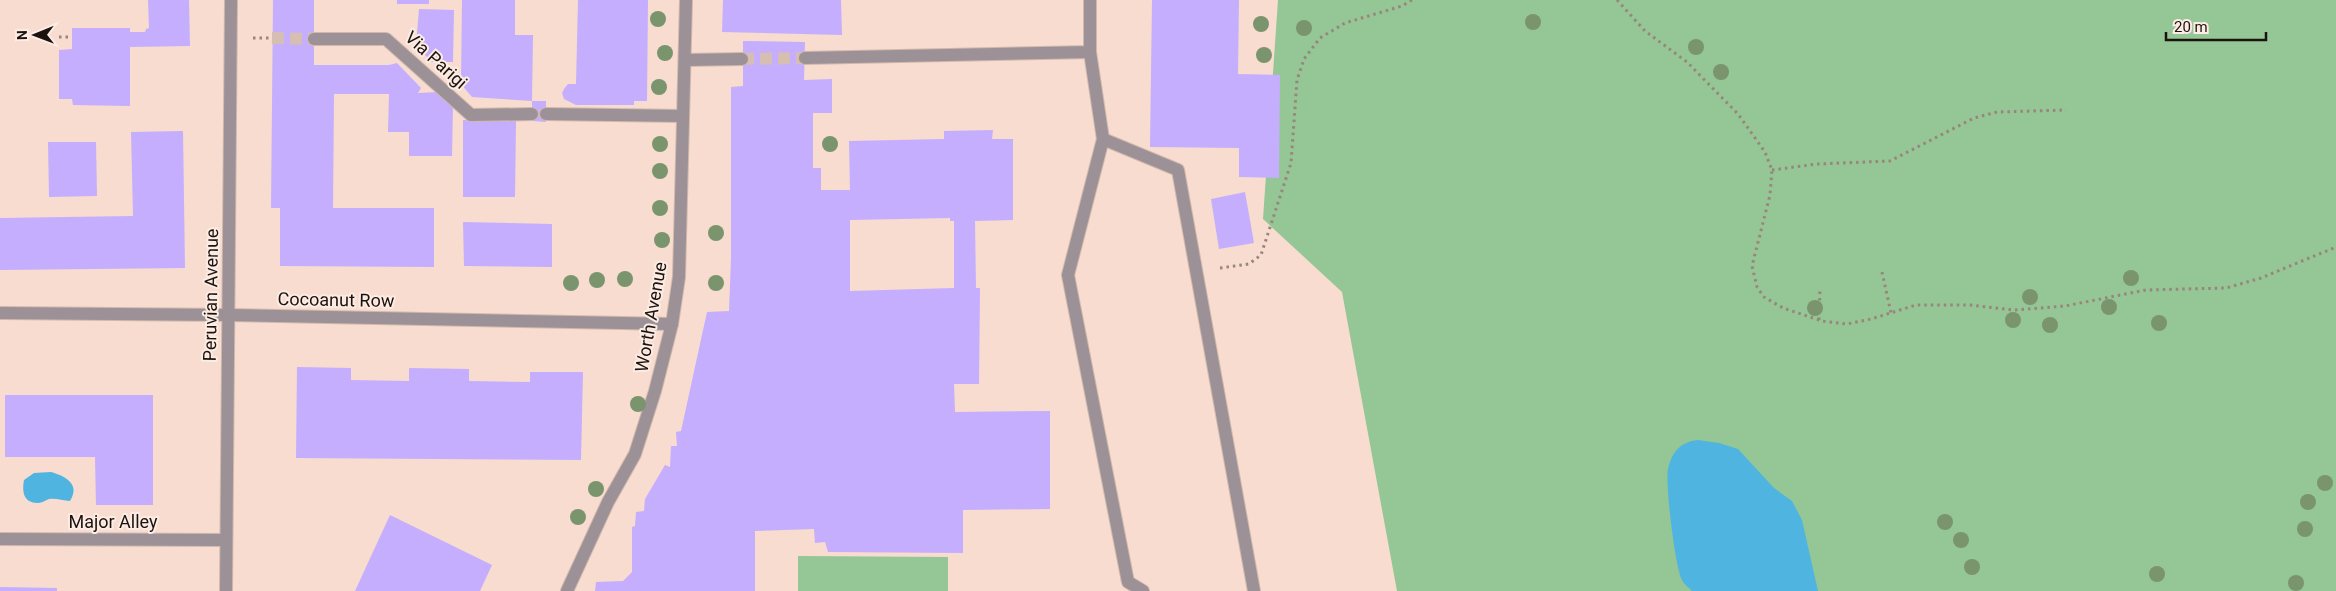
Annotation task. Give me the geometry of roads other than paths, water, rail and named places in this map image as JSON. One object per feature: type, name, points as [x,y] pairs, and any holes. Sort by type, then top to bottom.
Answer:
[{"type":"street","name":"Peruvian Avenue","points":[[226,591],[231,0]]},
{"type":"street","name":"Worth Avenue","points":[[567,591],[608,502],[634,454],[655,392],[672,324],[679,277],[686,0]]},
{"type":"street","points":[[1090,0],[1090,52],[1103,139],[1068,275],[1128,582],[1143,591]]},
{"type":"street","name":"Via Parigi","points":[[314,39],[386,39],[470,115],[532,114]]},
{"type":"street","points":[[805,58],[1090,52]]},
{"type":"street","points":[[685,60],[742,59]]},
{"type":"street","points":[[546,114],[683,116]]},
{"type":"street","points":[[1103,139],[1178,170],[1254,591]]},
{"type":"street","name":"Cocoanut Row","points":[[0,313],[228,315],[672,324]]},
{"type":"street","name":"Major Alley","points":[[0,539],[226,540]]},
{"type":"water","points":[[1698,440],[1719,443],[1738,449],[1774,488],[1792,501],[1802,520],[1818,591],[1692,591],[1684,583],[1679,572],[1674,543],[1667,477],[1672,458],[1678,449],[1686,443]]},
{"type":"water","points":[[51,472],[66,478],[73,485],[74,490],[70,501],[49,499],[39,503],[26,499],[23,488],[24,480],[34,473]]},
{"type":"tunnel","points":[[272,38],[314,39]]},
{"type":"tunnel","points":[[742,59],[805,58]]}]
